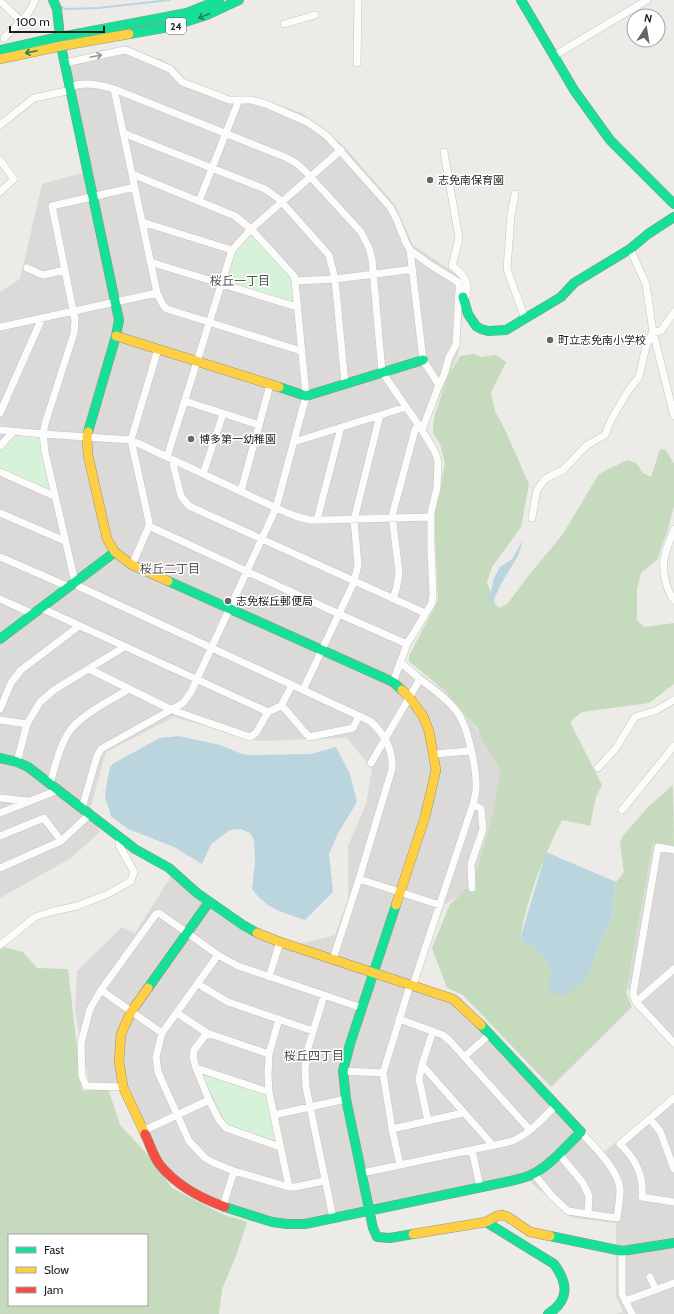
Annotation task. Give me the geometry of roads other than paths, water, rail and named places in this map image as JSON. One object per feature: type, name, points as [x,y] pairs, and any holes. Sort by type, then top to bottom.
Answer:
[{"type":"street","points":[[4,38],[21,22],[33,7],[36,0]]},
{"type":"street","points":[[53,0],[57,9],[65,63],[119,320],[116,336],[87,437],[88,454],[107,539],[115,552],[132,565],[392,682],[409,697],[425,721],[429,731],[436,770],[433,786],[425,817],[401,892],[350,1044],[344,1071],[346,1099],[373,1228],[377,1237],[390,1238],[486,1222],[502,1215],[508,1217],[530,1232],[622,1250],[674,1242]]},
{"type":"street","name":"24","points":[[0,59],[61,42],[187,13],[218,0]]},
{"type":"street","name":"24","points":[[0,50],[169,27],[207,15],[239,0]]},
{"type":"street","points":[[357,63],[358,0]]},
{"type":"street","points":[[521,0],[574,90],[610,140],[674,204]]},
{"type":"street","points":[[554,56],[647,0]]},
{"type":"street","points":[[0,1],[21,22]]},
{"type":"street","points":[[284,24],[315,14]]},
{"type":"street","points":[[65,63],[124,50],[128,51],[170,69],[182,82],[222,98],[251,100],[266,104],[307,122],[327,136],[390,207],[396,218],[410,250],[423,360],[439,385]]},
{"type":"street","points":[[0,125],[34,98],[85,84],[95,84],[114,89],[285,157],[296,163],[311,176],[360,232],[369,248],[374,274],[382,372],[420,427],[435,452],[438,461],[437,488],[431,512],[431,550],[434,594],[432,602],[406,644],[392,682]]},
{"type":"street","points":[[114,89],[150,262],[157,293],[162,305],[167,309],[301,351]]},
{"type":"street","points":[[199,201],[239,100]]},
{"type":"street","points":[[123,132],[265,189],[282,202],[330,255],[335,279],[345,384]]},
{"type":"street","points":[[341,150],[251,229],[232,250],[185,402],[170,458],[173,464],[181,496],[189,506],[261,540],[425,613]]},
{"type":"street","points":[[444,152],[459,238],[452,266],[461,272],[465,278],[468,290],[466,296],[463,297]]},
{"type":"street","points":[[0,160],[14,179],[0,192]]},
{"type":"street","points":[[0,868],[61,841],[86,811],[97,756],[101,749],[172,710],[183,703],[191,692],[276,508],[306,396],[294,276],[251,229],[235,216],[132,174]]},
{"type":"street","points":[[72,585],[65,542],[45,452],[43,434],[74,333],[75,320],[52,206],[134,188]]},
{"type":"street","points":[[515,194],[511,215],[507,269],[526,319]]},
{"type":"street","points":[[410,250],[458,282],[468,315],[473,322],[485,331],[496,332],[506,330],[561,297],[574,283],[630,250],[648,234],[674,217]]},
{"type":"street","points":[[142,222],[232,250]]},
{"type":"street","points":[[630,250],[646,284],[653,332],[674,416]]},
{"type":"street","points":[[150,262],[297,307]]},
{"type":"street","points":[[27,268],[43,275],[65,270]]},
{"type":"street","points":[[295,281],[335,279],[407,270],[413,272]]},
{"type":"street","points":[[393,599],[399,572],[392,519],[415,430],[420,427],[444,375],[449,357],[456,345],[459,286]]},
{"type":"street","points":[[0,327],[157,293]]},
{"type":"street","points":[[653,332],[661,331],[674,312]]},
{"type":"street","points":[[0,413],[42,318]]},
{"type":"street","points":[[532,518],[537,490],[545,479],[563,470],[587,445],[605,435],[611,420],[628,391],[639,378],[643,355],[653,332]]},
{"type":"street","points":[[116,336],[306,396],[423,360]]},
{"type":"street","points":[[132,565],[149,526],[149,522],[131,440],[158,349]]},
{"type":"street","points":[[241,492],[270,385]]},
{"type":"street","points":[[185,402],[259,425]]},
{"type":"street","points":[[294,442],[406,407]]},
{"type":"street","points":[[203,474],[223,414]]},
{"type":"street","points":[[303,690],[354,582],[358,565],[354,520],[380,415]]},
{"type":"street","points":[[316,520],[341,427]]},
{"type":"street","points":[[0,430],[131,440],[241,492],[296,516],[316,520],[431,517]]},
{"type":"street","points":[[0,446],[14,432]]},
{"type":"street","points":[[0,472],[54,496]]},
{"type":"street","points":[[0,513],[65,542]]},
{"type":"street","points":[[149,526],[406,644]]},
{"type":"street","points":[[674,529],[664,556],[667,590],[674,600]]},
{"type":"street","points":[[0,638],[115,552]]},
{"type":"street","points":[[0,557],[80,587],[370,721],[378,728],[386,738],[391,750],[392,769],[333,959]]},
{"type":"street","points":[[0,599],[79,626],[268,712]]},
{"type":"street","points":[[0,709],[11,683],[21,670],[79,626]]},
{"type":"street","points":[[17,762],[27,724],[40,702],[54,690],[124,647]]},
{"type":"street","points":[[400,662],[450,703],[458,713],[463,722],[470,751],[474,760],[476,790],[473,804],[440,904],[399,1019],[383,1073],[392,1129],[400,1165]]},
{"type":"street","points":[[89,669],[172,710],[250,737],[256,733],[268,712],[281,706],[292,685]]},
{"type":"street","points":[[371,763],[420,679]]},
{"type":"street","points":[[0,813],[29,802],[54,787],[62,744],[69,730],[78,721],[129,689]]},
{"type":"street","points":[[598,768],[616,748],[635,717],[657,710],[674,700]]},
{"type":"street","points":[[281,706],[309,737],[353,728],[359,716]]},
{"type":"street","points":[[0,720],[27,724]]},
{"type":"street","points":[[622,810],[674,746]]},
{"type":"street","points":[[434,754],[470,751]]},
{"type":"street","points":[[0,758],[17,762],[28,767],[135,849],[169,868],[209,902],[243,925],[263,936],[453,999],[490,1034],[556,1104],[612,1170],[620,1188],[617,1218],[568,1211],[552,1196],[534,1174]]},
{"type":"street","points":[[0,798],[29,802]]},
{"type":"street","points":[[472,888],[471,864],[482,829],[480,809],[473,804]]},
{"type":"street","points":[[0,836],[44,818],[61,841]]},
{"type":"street","points":[[0,945],[35,917],[78,906],[108,894],[131,881],[134,872],[119,845],[120,838]]},
{"type":"street","points":[[674,850],[658,847],[632,994],[636,1002],[674,1042]]},
{"type":"street","points":[[359,879],[440,904]]},
{"type":"street","points":[[209,902],[131,1012],[121,1034],[119,1047],[120,1073],[123,1087],[143,1131],[159,1164],[185,1189],[223,1206],[272,1222],[305,1224],[515,1180],[534,1174],[559,1154],[581,1132]]},
{"type":"street","points":[[123,1087],[86,1086],[82,1076],[81,1043],[90,1009],[156,914],[159,913],[238,966],[269,978],[362,1008]]},
{"type":"street","points":[[269,978],[280,942]]},
{"type":"street","points":[[218,954],[162,1033],[156,1056],[158,1072],[189,1141],[205,1158],[234,1171],[289,1187],[324,1182]]},
{"type":"street","points":[[636,1002],[674,969]]},
{"type":"street","points":[[198,984],[228,1002],[314,1031]]},
{"type":"street","points":[[102,990],[162,1033]]},
{"type":"street","points":[[324,996],[308,1048],[305,1069],[309,1107],[333,1218]]},
{"type":"street","points":[[177,1013],[207,1033],[269,1054]]},
{"type":"street","points":[[399,1019],[443,1035],[530,1130]]},
{"type":"street","points":[[279,1020],[269,1054],[269,1092],[289,1187]]},
{"type":"street","points":[[428,1121],[419,1079],[433,1031]]},
{"type":"street","points":[[207,1033],[194,1050],[193,1057],[209,1100],[219,1120],[226,1128],[280,1147]]},
{"type":"street","points":[[464,1057],[490,1034]]},
{"type":"street","points":[[422,1065],[490,1142],[490,1146]]},
{"type":"street","points":[[196,1068],[269,1092]]},
{"type":"street","points":[[344,1071],[383,1073]]},
{"type":"street","points":[[674,1098],[620,1144],[636,1164],[640,1173],[643,1189],[642,1196],[674,1202]]},
{"type":"street","points":[[274,1115],[346,1099]]},
{"type":"street","points":[[143,1131],[209,1100]]},
{"type":"street","points":[[362,1173],[516,1140],[530,1130],[556,1104]]},
{"type":"street","points":[[392,1129],[463,1113]]},
{"type":"street","points":[[650,1119],[660,1131],[674,1169]]},
{"type":"street","points":[[472,1150],[480,1187]]},
{"type":"street","points":[[559,1154],[583,1183],[589,1196],[588,1214]]},
{"type":"street","points":[[223,1206],[234,1171]]},
{"type":"street","points":[[486,1222],[554,1264],[559,1271],[563,1278],[564,1297],[560,1305],[548,1314]]},
{"type":"street","points":[[622,1250],[622,1294],[632,1314]]},
{"type":"street","points":[[650,1277],[656,1290]]},
{"type":"street","points":[[625,1301],[674,1283]]},
{"type":"water","points":[[523,540],[518,556],[501,584],[491,606],[489,600],[494,578],[500,567],[512,559]]},
{"type":"water","points":[[179,736],[220,745],[242,754],[250,755],[311,754],[336,747],[350,774],[357,802],[338,833],[329,854],[333,892],[305,920],[275,909],[263,901],[252,889],[255,862],[254,840],[250,833],[241,829],[230,830],[211,844],[202,864],[174,847],[128,829],[111,816],[105,797],[110,767],[114,763],[160,738]]},
{"type":"water","points":[[546,852],[616,882],[611,920],[597,950],[589,975],[566,996],[548,992],[551,969],[538,950],[520,939]]},
{"type":"waterway","points":[[61,7],[66,9],[98,8],[170,0]]},
{"type":"place","name":"志免南保育園","points":[[430,180]]},
{"type":"place","name":"町立志免南小学校","points":[[550,340]]},
{"type":"place","name":"博多第一幼稚園","points":[[191,439]]},
{"type":"place","name":"志免桜丘郵便局","points":[[228,601]]},
{"type":"district","name":"桜丘一丁目","points":[[240,280]]},
{"type":"district","name":"桜丘二丁目","points":[[170,568]]},
{"type":"district","name":"桜丘四丁目","points":[[314,1055]]}]
